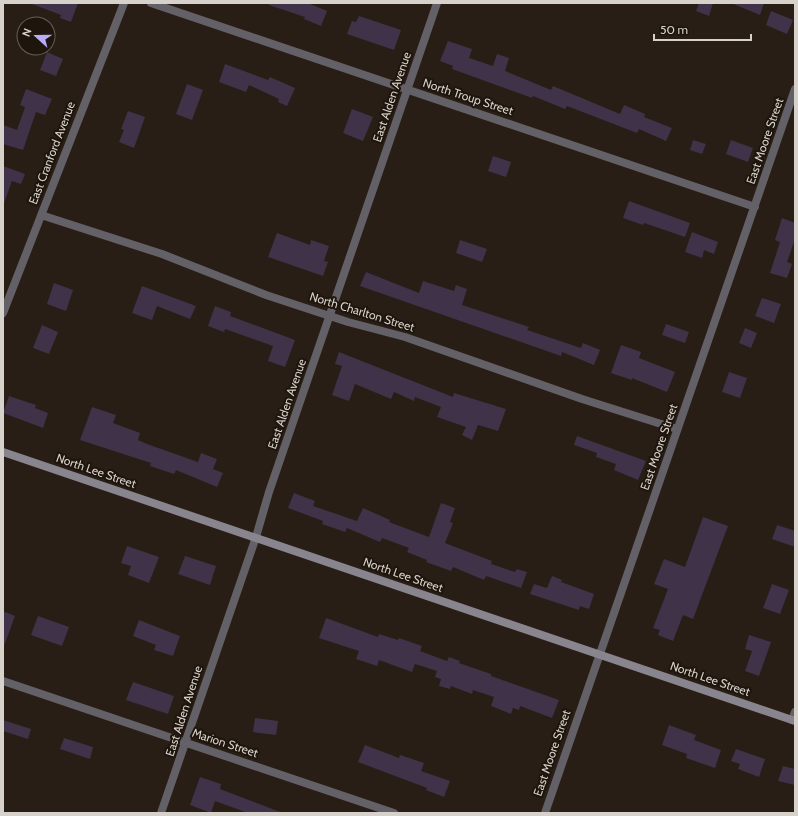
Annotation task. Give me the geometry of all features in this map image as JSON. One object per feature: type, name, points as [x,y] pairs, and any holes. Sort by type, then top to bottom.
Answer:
[{"type":"street","name":"East Cranford Avenue","points":[[3,313],[124,3]]},
{"type":"street","name":"North Troup Street","points":[[151,3],[755,207]]},
{"type":"street","name":"East Alden Avenue","points":[[162,813],[256,537],[268,492],[437,3]]},
{"type":"street","name":"East Moore Street","points":[[544,813],[795,89]]},
{"type":"street","name":"North Charlton Street","points":[[41,215],[162,254],[266,295],[330,316],[405,337],[582,399],[677,429]]},
{"type":"street","name":"North Lee Street","points":[[3,452],[598,654],[794,718]]},
{"type":"street","name":"Marion Street","points":[[3,681],[394,813]]},
{"type":"building","points":[[32,3],[78,3],[71,22],[60,18],[61,15]]},
{"type":"building","points":[[269,3],[308,3],[327,11],[321,26],[304,19],[305,17],[269,5]]},
{"type":"building","points":[[699,3],[713,3],[709,16],[696,11]]},
{"type":"building","points":[[731,3],[764,3],[760,15]]},
{"type":"building","points":[[771,11],[793,20],[787,34],[766,25]]},
{"type":"building","points":[[359,16],[401,30],[394,50],[347,34],[352,21],[356,22]]},
{"type":"building","points":[[448,41],[472,49],[469,58],[493,66],[497,54],[509,58],[505,71],[551,90],[553,86],[620,114],[624,105],[645,114],[644,117],[672,128],[666,141],[639,129],[637,133],[567,106],[565,109],[533,96],[532,98],[452,69],[453,66],[440,61]]},
{"type":"building","points":[[45,56],[56,56],[63,59],[56,76],[40,70]]},
{"type":"building","points":[[225,64],[268,80],[270,77],[295,88],[287,106],[278,102],[279,99],[249,85],[246,92],[219,82]]},
{"type":"building","points":[[187,84],[203,90],[192,120],[176,114]]},
{"type":"building","points":[[26,89],[52,99],[45,115],[36,112],[23,150],[3,144],[3,125],[17,130],[25,107],[20,105]]},
{"type":"building","points":[[352,109],[373,117],[363,141],[343,133]]},
{"type":"building","points":[[128,111],[145,117],[134,148],[119,142],[124,130],[121,129]]},
{"type":"building","points":[[693,140],[706,144],[702,154],[690,150]]},
{"type":"building","points":[[731,140],[753,148],[748,162],[726,154]]},
{"type":"building","points":[[493,156],[511,162],[506,177],[488,171]]},
{"type":"building","points":[[3,166],[25,174],[21,184],[12,181],[4,203]]},
{"type":"building","points":[[629,201],[690,223],[685,237],[644,223],[643,225],[623,218]]},
{"type":"building","points":[[782,218],[795,223],[795,239],[787,262],[792,264],[787,278],[770,273],[780,242],[775,240]]},
{"type":"building","points":[[692,232],[718,242],[714,254],[704,250],[702,258],[685,252]]},
{"type":"building","points":[[277,233],[310,245],[311,240],[329,246],[324,261],[328,262],[323,276],[268,257]]},
{"type":"building","points":[[460,240],[487,249],[482,262],[456,253]]},
{"type":"building","points":[[366,272],[419,293],[423,281],[454,291],[456,285],[467,289],[462,305],[529,327],[527,330],[581,348],[583,343],[600,350],[594,365],[562,352],[561,356],[360,286]]},
{"type":"building","points":[[54,283],[73,290],[66,311],[47,304]]},
{"type":"building","points":[[142,286],[196,306],[190,319],[157,306],[152,320],[132,313]]},
{"type":"building","points":[[762,298],[781,304],[774,323],[755,316]]},
{"type":"building","points":[[215,306],[231,312],[230,316],[295,340],[285,367],[268,361],[273,346],[225,329],[224,332],[208,326]]},
{"type":"building","points":[[666,324],[689,332],[685,343],[662,335]]},
{"type":"building","points":[[42,325],[58,332],[49,354],[33,348]]},
{"type":"building","points":[[745,328],[757,333],[751,348],[739,343]]},
{"type":"building","points":[[621,345],[641,352],[639,358],[675,372],[667,392],[632,378],[632,380],[611,373]]},
{"type":"building","points":[[339,352],[453,397],[454,393],[506,409],[498,431],[478,425],[472,440],[462,435],[466,427],[437,417],[441,407],[415,397],[414,401],[394,392],[391,399],[355,384],[349,401],[332,395],[342,366],[335,364]]},
{"type":"building","points":[[729,372],[747,378],[740,398],[722,392]]},
{"type":"building","points":[[9,396],[36,405],[35,408],[48,413],[43,428],[3,413]]},
{"type":"building","points":[[92,407],[116,415],[113,423],[140,433],[138,440],[147,444],[198,462],[201,453],[217,459],[213,469],[223,473],[217,487],[176,470],[174,474],[150,466],[151,463],[80,440]]},
{"type":"building","points":[[577,436],[646,461],[638,480],[614,470],[616,464],[596,457],[597,453],[574,445]]},
{"type":"building","points":[[294,493],[315,501],[313,506],[357,521],[363,508],[390,520],[389,522],[429,537],[441,503],[455,508],[450,522],[453,523],[445,543],[492,561],[491,564],[515,572],[517,569],[527,572],[521,588],[486,576],[484,580],[453,567],[451,571],[426,562],[427,560],[407,552],[409,548],[382,538],[380,542],[347,528],[345,532],[322,524],[323,521],[288,508]]},
{"type":"building","points":[[703,517],[728,526],[693,619],[683,615],[673,641],[658,635],[660,630],[653,628],[668,589],[654,584],[664,559],[685,567]]},
{"type":"building","points":[[777,525],[795,531],[795,547],[772,539]]},
{"type":"building","points":[[127,546],[159,557],[149,583],[128,575],[131,566],[121,563]]},
{"type":"building","points":[[185,556],[216,566],[210,585],[178,574]]},
{"type":"building","points":[[552,576],[562,580],[561,582],[594,594],[589,609],[580,606],[579,610],[530,594],[534,584],[547,588]]},
{"type":"building","points":[[772,584],[789,590],[780,614],[763,608]]},
{"type":"building","points":[[3,611],[15,616],[4,646],[3,646]]},
{"type":"building","points":[[38,616],[69,627],[62,646],[31,635]]},
{"type":"building","points":[[326,618],[378,637],[379,634],[398,640],[399,638],[422,646],[420,651],[447,661],[449,657],[460,661],[459,663],[491,674],[491,676],[559,700],[552,718],[520,706],[519,710],[513,708],[511,714],[491,706],[494,697],[473,690],[472,694],[451,686],[450,689],[439,686],[441,679],[435,677],[437,671],[415,664],[412,672],[379,660],[377,666],[356,659],[359,651],[319,638]]},
{"type":"building","points":[[139,620],[180,636],[173,656],[154,650],[156,645],[133,636]]},
{"type":"building","points":[[749,635],[771,642],[759,676],[745,671],[752,651],[745,649]]},
{"type":"building","points":[[133,682],[174,696],[168,714],[126,700]]},
{"type":"building","points":[[255,718],[278,721],[276,735],[253,732]]},
{"type":"building","points":[[3,720],[31,729],[28,739],[3,731]]},
{"type":"building","points":[[669,725],[696,735],[694,740],[721,750],[715,768],[686,758],[687,754],[662,745]]},
{"type":"building","points":[[64,738],[93,747],[90,759],[60,749]]},
{"type":"building","points":[[365,745],[399,758],[400,755],[424,763],[421,771],[450,781],[444,797],[426,790],[427,788],[358,762]]},
{"type":"building","points":[[736,749],[765,759],[759,777],[738,769],[740,764],[731,761]]},
{"type":"building","points":[[783,766],[795,769],[795,785],[778,781]]},
{"type":"building","points":[[200,777],[221,784],[220,789],[283,813],[248,813],[215,801],[211,813],[190,805]]}]
